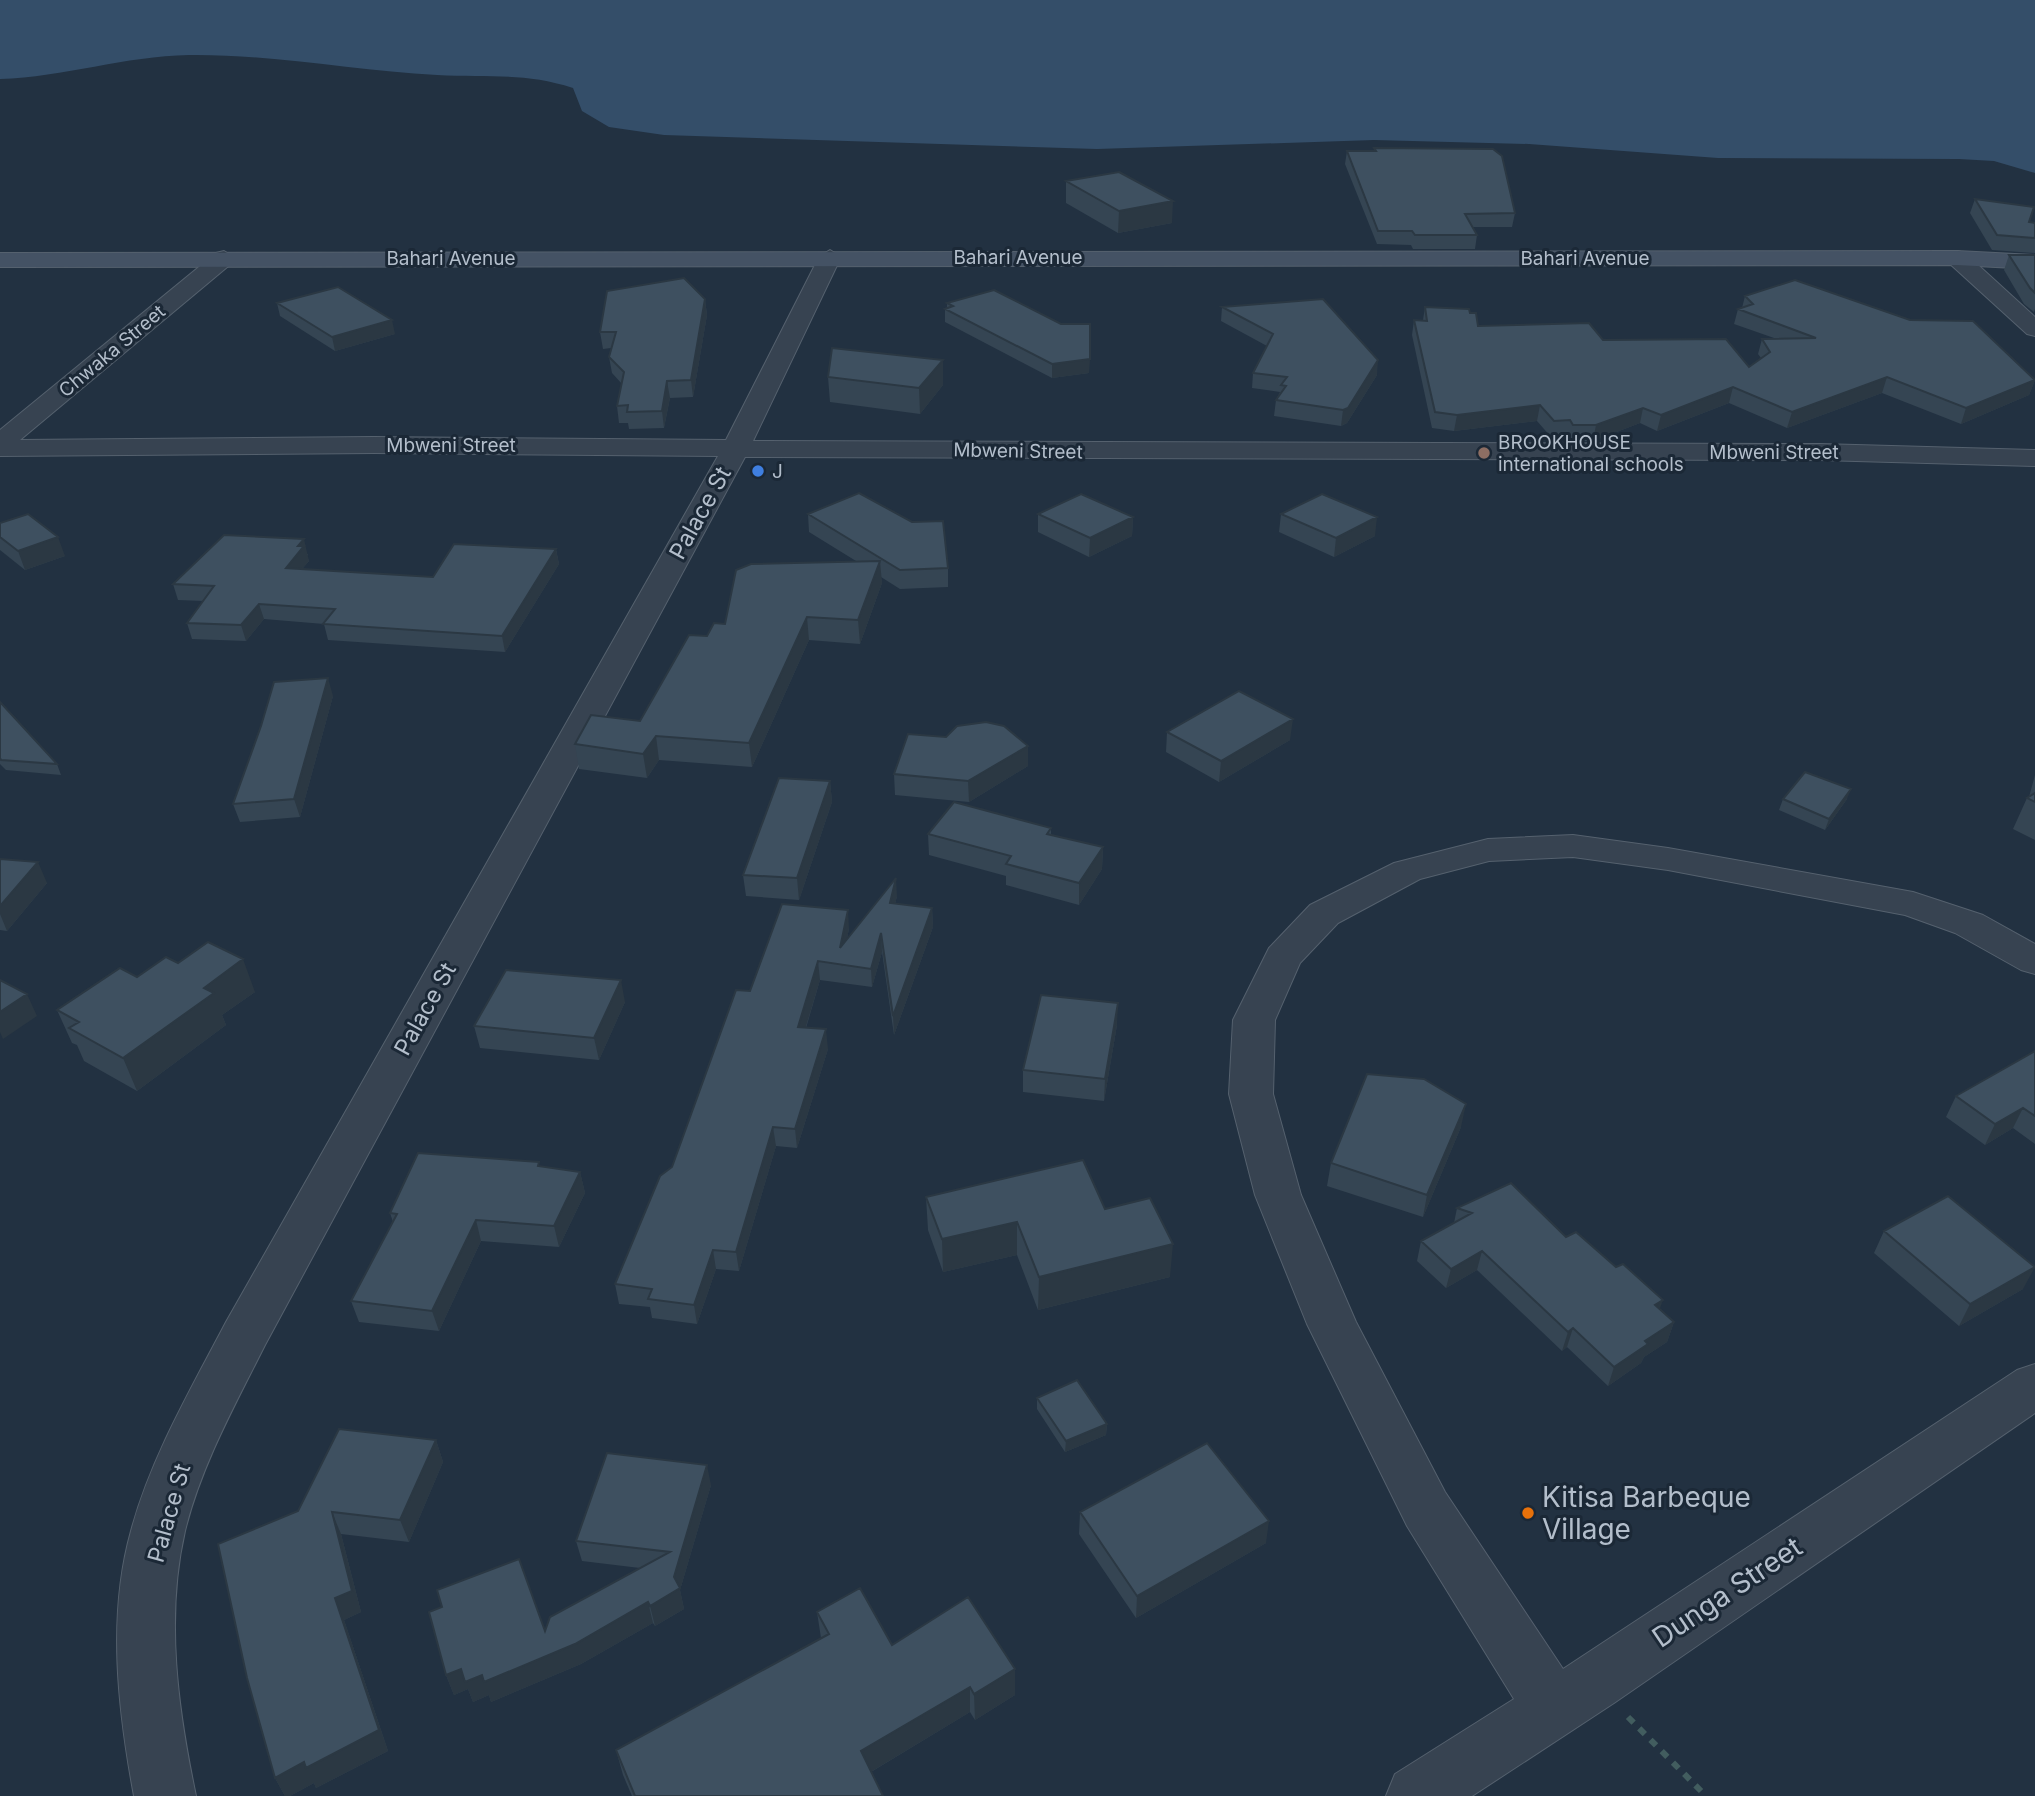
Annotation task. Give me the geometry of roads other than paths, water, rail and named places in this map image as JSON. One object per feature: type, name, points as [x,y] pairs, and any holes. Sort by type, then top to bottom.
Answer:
[{"type":"street","name":"Bahari Avenue","points":[[0,260],[830,257],[1957,258],[2035,262]]},
{"type":"street","name":"Palace St","points":[[165,1796],[157,1758],[145,1610],[158,1532],[181,1463],[244,1336],[736,448],[830,257]]},
{"type":"street","name":"Chwaka Street","points":[[0,445],[224,258]]},
{"type":"street","points":[[1957,258],[2035,329]]},
{"type":"street","name":"Mbweni Street","points":[[0,445],[374,444],[1088,452],[1820,452],[2035,458]]},
{"type":"street","points":[[1574,1695],[1426,1509],[1332,1324],[1278,1195],[1251,1094],[1254,1020],[1283,957],[1324,914],[1408,871],[1488,850],[1573,846],[1668,859],[1913,904],[1969,924],[2035,961]]},
{"type":"street","name":"Dunga Street","points":[[1417,1796],[1574,1695],[2035,1385]]},
{"type":"water","points":[[0,0],[2035,0],[2035,173],[1994,161],[1718,158],[1529,144],[1374,140],[1097,149],[664,135],[609,127],[582,111],[573,88],[555,83],[505,77],[406,73],[220,55],[165,56],[48,75],[0,79]]},
{"type":"place","name":"BROOKHOUSE international schools","points":[[1484,453]]},
{"type":"place","name":"J","points":[[758,471]]},
{"type":"place","name":"Kitisa Barbeque Village","points":[[1528,1513]]}]
